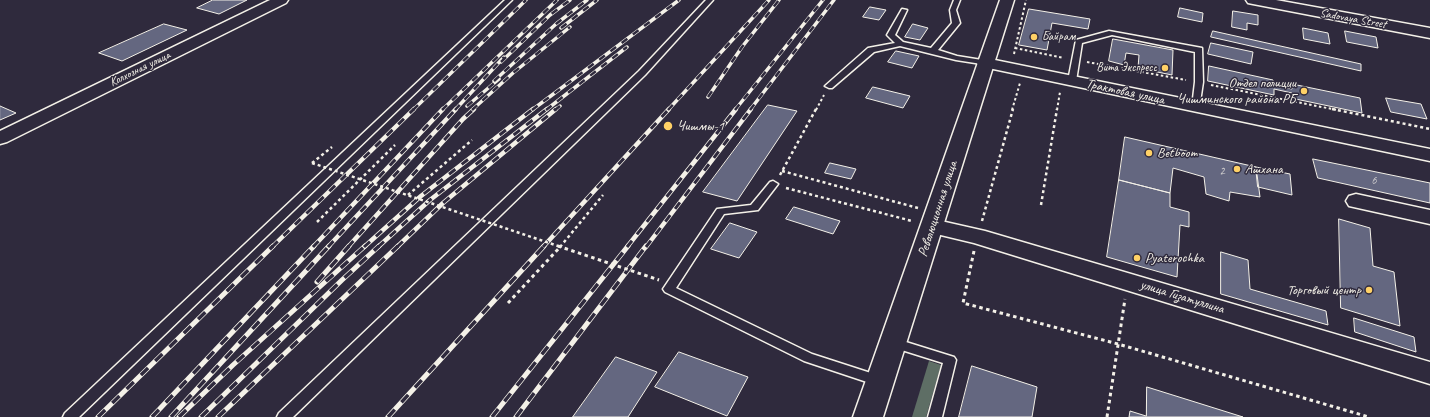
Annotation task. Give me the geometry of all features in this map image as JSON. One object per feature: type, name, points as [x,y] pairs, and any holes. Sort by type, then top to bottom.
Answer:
[{"type":"main road","name":"Революционная улица","points":[[868,417],[1007,0]]},
{"type":"street","name":"Колхозная улица","points":[[0,138],[281,0]]},
{"type":"street","name":"Sadovaya Street","points":[[1253,0],[1430,33]]},
{"type":"street","name":"Трактовая улица","points":[[985,63],[1430,155]]},
{"type":"street","points":[[1356,201],[1430,217]]},
{"type":"street","name":"улица Гизатуллина","points":[[935,219],[977,236],[1430,373]]},
{"type":"lane","points":[[70,417],[509,0]]},
{"type":"lane","points":[[284,417],[642,73],[710,0]]},
{"type":"lane","points":[[933,51],[956,23],[953,10],[957,0]]},
{"type":"lane","points":[[900,44],[891,35],[904,10]]},
{"type":"lane","points":[[1067,80],[1076,60],[1079,42],[1112,33],[1199,50],[1199,82],[1196,107]]},
{"type":"lane","points":[[829,86],[871,50],[900,44],[933,51],[956,58],[985,63]]},
{"type":"lane","points":[[773,184],[754,208],[721,211],[669,289],[808,358],[879,381]]},
{"type":"lane","points":[[892,342],[950,360],[935,417]]},
{"type":"path","points":[[1026,0],[1015,48],[1017,70],[977,236],[963,303],[1118,344],[1369,417]]},
{"type":"path","points":[[1015,48],[1199,82],[1430,129]]},
{"type":"path","points":[[1041,204],[1067,80]]},
{"type":"path","points":[[829,86],[782,171],[773,184],[935,219]]},
{"type":"path","points":[[408,195],[472,140]]},
{"type":"path","points":[[317,222],[395,145]]},
{"type":"path","points":[[312,163],[659,280]]},
{"type":"path","points":[[782,171],[935,219]]},
{"type":"path","points":[[508,303],[560,247],[603,195]]},
{"type":"path","points":[[1107,417],[1128,281]]},
{"type":"green space","points":[[929,361],[941,365],[926,417],[912,417]]},
{"type":"building","points":[[213,0],[247,0],[219,14],[197,8]]},
{"type":"building","points":[[870,7],[886,10],[879,20],[863,17]]},
{"type":"building","points":[[1180,8],[1203,13],[1202,22],[1178,17]]},
{"type":"building","points":[[1029,9],[1090,19],[1088,29],[1052,23],[1047,50],[1019,45]]},
{"type":"building","points":[[1233,11],[1258,15],[1258,25],[1247,23],[1247,30],[1232,27]]},
{"type":"building","points":[[164,24],[187,30],[122,61],[99,53]]},
{"type":"building","points":[[913,24],[928,28],[920,40],[905,37]]},
{"type":"building","points":[[1303,28],[1328,33],[1330,44],[1304,39]]},
{"type":"building","points":[[1213,31],[1361,64],[1361,71],[1211,37]]},
{"type":"building","points":[[1345,31],[1376,37],[1378,48],[1347,42]]},
{"type":"building","points":[[1113,39],[1173,50],[1172,75],[1138,68],[1139,55],[1126,53],[1124,65],[1109,61]]},
{"type":"building","points":[[1211,43],[1253,52],[1251,64],[1208,54]]},
{"type":"building","points":[[896,51],[919,56],[912,68],[888,62]]},
{"type":"building","name":"Отдел полиции Чишминского района РБ","points":[[1209,66],[1273,80],[1273,85],[1292,89],[1292,84],[1360,98],[1362,113],[1291,98],[1292,93],[1274,89],[1274,95],[1208,81]]},
{"type":"building","points":[[873,87],[910,96],[903,108],[866,98]]},
{"type":"building","points":[[1386,98],[1421,104],[1427,119],[1391,112]]},
{"type":"building","name":"Чишмы-1","points":[[768,105],[797,111],[737,201],[703,192]]},
{"type":"building","points":[[0,106],[16,113],[0,120]]},
{"type":"building","points":[[1125,137],[1256,167],[1260,197],[1230,192],[1229,201],[1206,194],[1204,177],[1173,168],[1170,193],[1119,180]]},
{"type":"building","points":[[1313,159],[1430,183],[1430,203],[1318,178]]},
{"type":"building","points":[[830,163],[856,169],[851,179],[825,173]]},
{"type":"building","points":[[1256,167],[1290,174],[1292,195],[1258,187]]},
{"type":"building","points":[[1119,180],[1170,193],[1170,207],[1189,212],[1189,227],[1180,225],[1177,277],[1107,257]]},
{"type":"building","points":[[794,207],[840,221],[833,234],[786,219]]},
{"type":"building","name":"Торговый центр","points":[[1339,219],[1370,228],[1373,266],[1394,272],[1400,326],[1341,308]]},
{"type":"building","points":[[730,223],[757,232],[739,258],[711,249]]},
{"type":"building","points":[[1221,252],[1248,260],[1250,289],[1326,311],[1328,325],[1221,294]]},
{"type":"building","points":[[1354,318],[1414,337],[1416,352],[1355,332]]},
{"type":"building","points":[[679,352],[748,377],[727,416],[655,387]]},
{"type":"building","points":[[616,357],[657,372],[628,417],[573,417]]},
{"type":"building","points":[[972,366],[1037,387],[1032,417],[959,417]]},
{"type":"building","points":[[1147,387],[1243,417],[1129,417],[1130,411],[1146,416]]},
{"type":"railway","points":[[413,110],[526,0]]},
{"type":"railway","points":[[443,109],[557,0]]},
{"type":"railway","points":[[501,62],[550,15],[570,0]]},
{"type":"railway","points":[[494,81],[556,24],[587,0]]},
{"type":"railway","points":[[561,28],[597,0]]},
{"type":"railway","points":[[532,110],[679,0]]},
{"type":"railway","points":[[668,110],[769,0]]},
{"type":"railway","points":[[708,97],[742,47],[779,0]]},
{"type":"railway","points":[[735,110],[823,0]]},
{"type":"railway","points":[[750,110],[834,0]]},
{"type":"railway","points":[[472,110],[513,73],[570,27]]},
{"type":"railway","points":[[546,110],[627,47]]},
{"type":"railway","points":[[455,110],[504,57]]},
{"type":"railway","points":[[467,106],[499,79]]},
{"type":"railway","points":[[555,110],[560,106]]},
{"type":"railway","points":[[272,247],[414,109]]},
{"type":"railway","points":[[313,247],[443,109]]},
{"type":"railway","points":[[328,247],[456,109]]},
{"type":"railway","points":[[348,247],[463,119],[474,109]]},
{"type":"railway","points":[[364,247],[421,196],[533,109]]},
{"type":"railway","points":[[378,247],[430,200],[547,109]]},
{"type":"railway","points":[[397,247],[443,203],[556,109]]},
{"type":"railway","points":[[543,247],[669,109]]},
{"type":"railway","points":[[627,247],[736,109]]},
{"type":"railway","points":[[646,247],[751,109]]},
{"type":"railway","points":[[98,417],[273,246]]},
{"type":"railway","points":[[152,417],[314,246]]},
{"type":"railway","points":[[171,417],[329,246]]},
{"type":"railway","points":[[317,282],[349,246]]},
{"type":"railway","points":[[179,417],[233,365],[365,246]]},
{"type":"railway","points":[[201,417],[379,246]]},
{"type":"railway","points":[[218,417],[398,246]]},
{"type":"railway","points":[[388,417],[544,246]]},
{"type":"railway","points":[[492,417],[628,246]]},
{"type":"railway","points":[[516,417],[646,246]]},
{"type":"place","name":"Байрам","points":[[1034,37]]},
{"type":"place","name":"Вита Экспресс","points":[[1165,68]]},
{"type":"place","name":"Отдел полиции Чишминского района РБ","points":[[1304,91]]},
{"type":"place","name":"Чишмы-1","points":[[668,126]]},
{"type":"place","name":"Betboom","points":[[1149,153]]},
{"type":"place","name":"Ашхана","points":[[1237,169]]},
{"type":"place","name":"Pyaterochka","points":[[1137,258]]},
{"type":"place","name":"Торговый центр","points":[[1369,290]]}]
